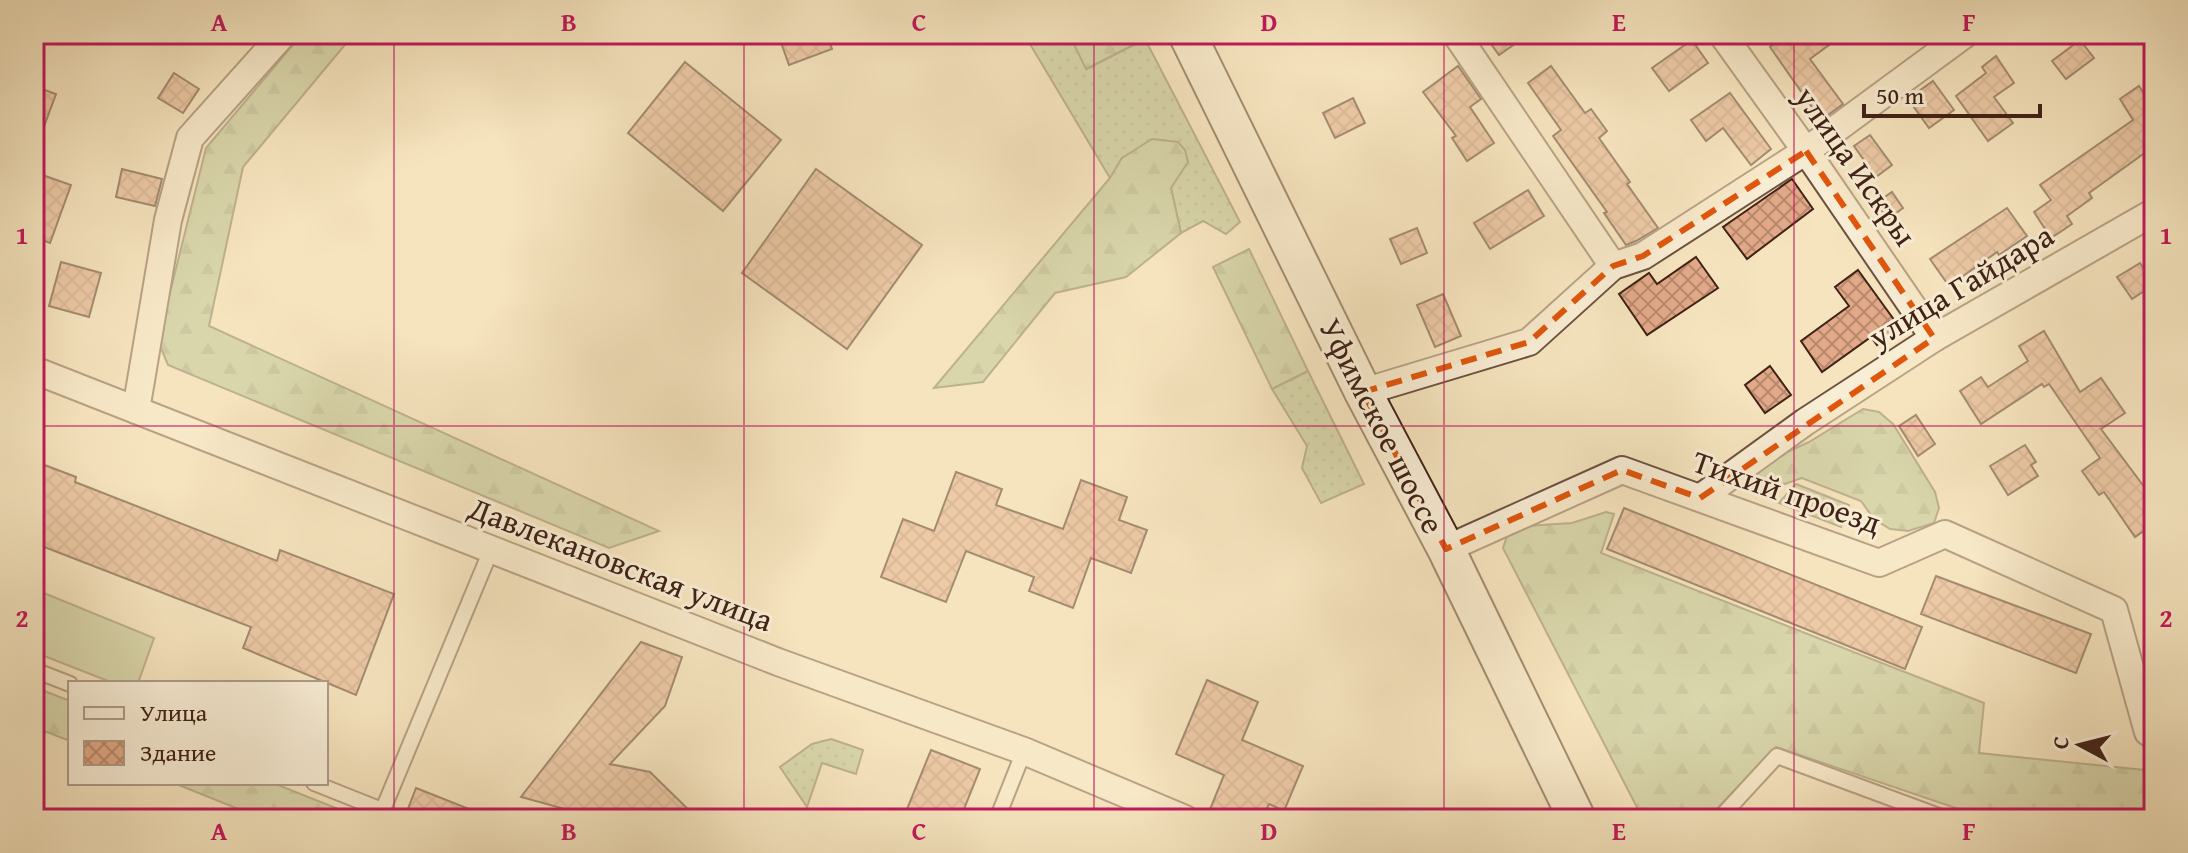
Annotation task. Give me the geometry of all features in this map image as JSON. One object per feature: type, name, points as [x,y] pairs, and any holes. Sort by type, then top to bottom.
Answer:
[{"type":"main road","name":"Уфимское шоссе","points":[[1187,34],[1363,392],[1446,549],[1573,817]]},
{"type":"street","points":[[136,410],[168,220],[190,138],[283,34]]},
{"type":"street","points":[[1456,34],[1613,266]]},
{"type":"street","name":"улица Искры","points":[[1722,34],[1934,338]]},
{"type":"street","points":[[1363,392],[1529,342],[1613,266],[1643,256],[1806,151],[1965,34]]},
{"type":"street","name":"улица Гайдара","points":[[1700,498],[1805,422],[1934,338],[2154,212]]},
{"type":"street","name":"Давлекановская улица","points":[[34,370],[778,662],[1024,751],[1185,819]]},
{"type":"street","name":"Тихий проезд","points":[[1446,549],[1622,470],[1879,563],[1945,534],[2114,610],[2148,732],[2154,736]]},
{"type":"lane","points":[[318,785],[380,815],[491,550]]},
{"type":"lane","points":[[34,670],[68,683]]},
{"type":"lane","points":[[997,819],[1024,751]]},
{"type":"lane","points":[[1719,819],[1777,756],[1947,819]]},
{"type":"lane","points":[[2084,819],[2091,819]]},
{"type":"highlighted area","points":[[1806,151],[1934,338],[1700,498],[1622,470],[1446,549],[1363,392],[1529,342],[1613,266],[1643,256]]},
{"type":"green space","points":[[302,34],[354,34],[243,167],[209,326],[659,531],[609,548],[168,365],[158,341],[206,148]]},
{"type":"green space","points":[[1024,34],[1069,34],[1087,69],[1145,39],[1240,222],[1226,234],[1203,221],[1181,233],[1171,188],[1122,158],[1110,178]]},
{"type":"green space","points":[[1069,34],[1143,34],[1145,39],[1086,69]]},
{"type":"green space","points":[[1152,139],[1178,142],[1185,150],[1188,162],[1171,188],[1181,233],[1126,277],[1055,293],[983,382],[934,388],[1110,178],[1122,158]]},
{"type":"green space","points":[[1249,249],[1308,371],[1272,389],[1213,267]]},
{"type":"green space","points":[[1308,371],[1364,484],[1321,503],[1302,468],[1307,446],[1272,389]]},
{"type":"green space","points":[[1863,409],[1879,412],[1893,424],[1935,492],[1939,508],[1934,523],[1908,531],[1890,529],[1874,519],[1861,501],[1802,478],[1767,488],[1746,481],[1748,475]]},
{"type":"green space","points":[[1796,484],[1849,505],[1841,527],[1779,503]]},
{"type":"green space","points":[[1606,512],[1614,514],[1601,553],[1984,703],[1979,753],[2154,771],[2154,819],[2123,819],[2087,809],[2065,819],[1988,819],[1776,747],[1707,819],[1643,819],[1503,548],[1507,536],[1526,526],[1572,523]]},
{"type":"green space","points":[[34,589],[154,638],[139,681],[108,681],[34,652]]},
{"type":"green space","points":[[34,687],[68,700],[68,740],[34,727]]},
{"type":"green space","points":[[831,739],[863,750],[856,774],[822,763],[807,807],[780,767],[812,744]]},
{"type":"green space","points":[[179,785],[278,785],[346,812],[343,819],[263,819]]},
{"type":"building","points":[[778,34],[827,34],[832,49],[789,65]]},
{"type":"building","points":[[1484,34],[1529,34],[1499,55]]},
{"type":"building","points":[[1788,34],[1820,34],[1829,45],[1810,59],[1843,104],[1821,120],[1770,47]]},
{"type":"building","points":[[1692,40],[1708,63],[1669,91],[1652,68]]},
{"type":"building","points":[[2080,40],[2094,58],[2066,79],[2052,61]]},
{"type":"building","points":[[1996,56],[2014,83],[1994,97],[2013,123],[1988,141],[1956,96],[1986,73],[1982,67]]},
{"type":"building","points":[[685,62],[781,140],[723,211],[628,133]]},
{"type":"building","points":[[1458,66],[1481,99],[1470,107],[1494,143],[1467,161],[1452,138],[1456,136],[1423,92]]},
{"type":"building","points":[[1551,66],[1585,113],[1591,109],[1607,131],[1599,138],[1658,228],[1636,241],[1626,245],[1604,213],[1607,212],[1553,136],[1561,130],[1528,83]]},
{"type":"building","points":[[174,73],[199,89],[183,113],[158,98]]},
{"type":"building","points":[[1933,81],[1954,110],[1929,128],[1908,99]]},
{"type":"building","points":[[34,86],[56,94],[36,148],[34,148]]},
{"type":"building","points":[[2139,86],[2154,105],[2154,149],[2089,193],[2092,198],[2067,216],[2072,224],[2051,238],[2034,212],[2051,200],[2040,185],[2133,120],[2120,99]]},
{"type":"building","points":[[1730,93],[1771,149],[1751,165],[1723,128],[1706,141],[1691,120]]},
{"type":"building","points":[[1353,98],[1365,123],[1335,138],[1323,113]]},
{"type":"building","points":[[1870,135],[1892,165],[1876,177],[1854,146]]},
{"type":"building","points":[[122,169],[162,179],[155,206],[116,197]]},
{"type":"building","points":[[816,169],[922,245],[847,349],[742,273]]},
{"type":"building","points":[[34,172],[71,185],[50,243],[34,237]]},
{"type":"building","points":[[1792,179],[1813,209],[1747,259],[1723,227]]},
{"type":"building","points":[[1528,190],[1544,216],[1490,249],[1474,223]]},
{"type":"building","points":[[1892,192],[1903,208],[1888,219],[1876,203]]},
{"type":"building","points":[[2007,208],[2027,236],[1999,255],[1997,252],[1949,286],[1930,259]]},
{"type":"building","points":[[1417,228],[1427,253],[1401,264],[1390,239]]},
{"type":"building","points":[[1696,257],[1718,288],[1647,335],[1619,294],[1649,273],[1657,284]]},
{"type":"building","points":[[61,262],[101,273],[89,317],[49,306]]},
{"type":"building","points":[[2140,263],[2154,285],[2132,299],[2117,277]]},
{"type":"building","points":[[1858,270],[1900,328],[1877,345],[1871,337],[1822,372],[1801,341],[1849,306],[1835,287]]},
{"type":"building","points":[[1443,294],[1461,336],[1435,347],[1417,305]]},
{"type":"building","points":[[2044,331],[2080,392],[2101,378],[2125,413],[2101,429],[2154,500],[2154,524],[2135,537],[2104,492],[2099,495],[2082,471],[2100,458],[2049,384],[2044,387],[2042,384],[1981,424],[1960,391],[1981,377],[1988,387],[2028,361],[2019,346]]},
{"type":"building","points":[[1770,366],[1791,395],[1765,413],[1745,385]]},
{"type":"building","points":[[1916,415],[1935,444],[1918,456],[1899,426]]},
{"type":"building","points":[[2025,445],[2036,462],[2031,465],[2038,476],[2008,495],[1990,466]]},
{"type":"building","points":[[34,461],[76,477],[75,482],[277,561],[280,550],[394,594],[356,695],[243,648],[251,627],[34,543]]},
{"type":"building","points":[[956,472],[1002,489],[996,505],[1063,529],[1081,480],[1127,497],[1119,520],[1147,530],[1131,573],[1091,558],[1073,608],[1029,591],[1034,577],[966,551],[946,602],[881,577],[903,519],[934,531]]},
{"type":"building","points":[[1624,508],[1922,627],[1905,669],[1607,549]]},
{"type":"building","points":[[1936,576],[2091,634],[2076,673],[1921,614]]},
{"type":"building","points":[[641,642],[682,657],[665,706],[610,764],[650,772],[698,819],[601,819],[521,797]]},
{"type":"building","points":[[1207,680],[1258,702],[1242,740],[1303,766],[1284,811],[1269,804],[1262,819],[1226,819],[1209,812],[1224,775],[1176,754]]},
{"type":"building","points":[[931,750],[980,769],[960,819],[903,819]]},
{"type":"building","points":[[416,788],[492,818],[404,819]]}]
